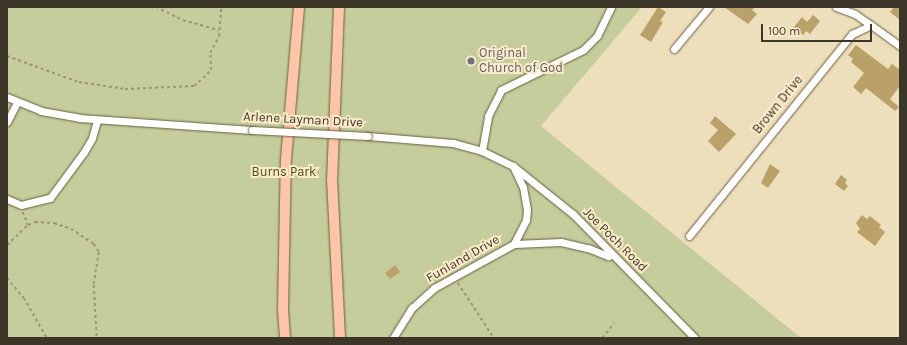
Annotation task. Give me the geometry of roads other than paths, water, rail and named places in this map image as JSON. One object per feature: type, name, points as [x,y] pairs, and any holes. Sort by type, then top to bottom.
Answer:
[{"type":"highway","points":[[285,338],[283,309],[286,159],[299,7]]},
{"type":"highway","points":[[339,7],[332,180],[340,338]]},
{"type":"street","points":[[482,151],[488,116],[495,98],[501,90],[583,50],[597,36],[611,7]]},
{"type":"street","points":[[674,48],[709,7]]},
{"type":"street","points":[[836,7],[855,14],[900,46]]},
{"type":"street","name":"Brown Drive","points":[[689,236],[840,48],[856,31],[871,25]]},
{"type":"street","name":"Arlene Layman Drive","points":[[7,97],[50,113],[97,120],[368,136],[453,143],[482,151],[513,166]]},
{"type":"street","points":[[7,122],[17,102]]},
{"type":"street","points":[[7,199],[21,205],[43,202],[55,192],[84,152],[92,138],[97,120]]},
{"type":"street","points":[[513,166],[523,187],[527,209],[526,220],[514,244]]},
{"type":"street","name":"Joe Poch Road","points":[[513,166],[549,193],[695,338]]},
{"type":"street","name":"Funland Drive","points":[[393,338],[405,317],[422,298],[454,276],[514,244],[561,242],[584,247],[608,256],[612,254]]},
{"type":"place","name":"Original Church of God","points":[[471,61]]},
{"type":"park label","name":"Burns Park","points":[[284,172]]}]
